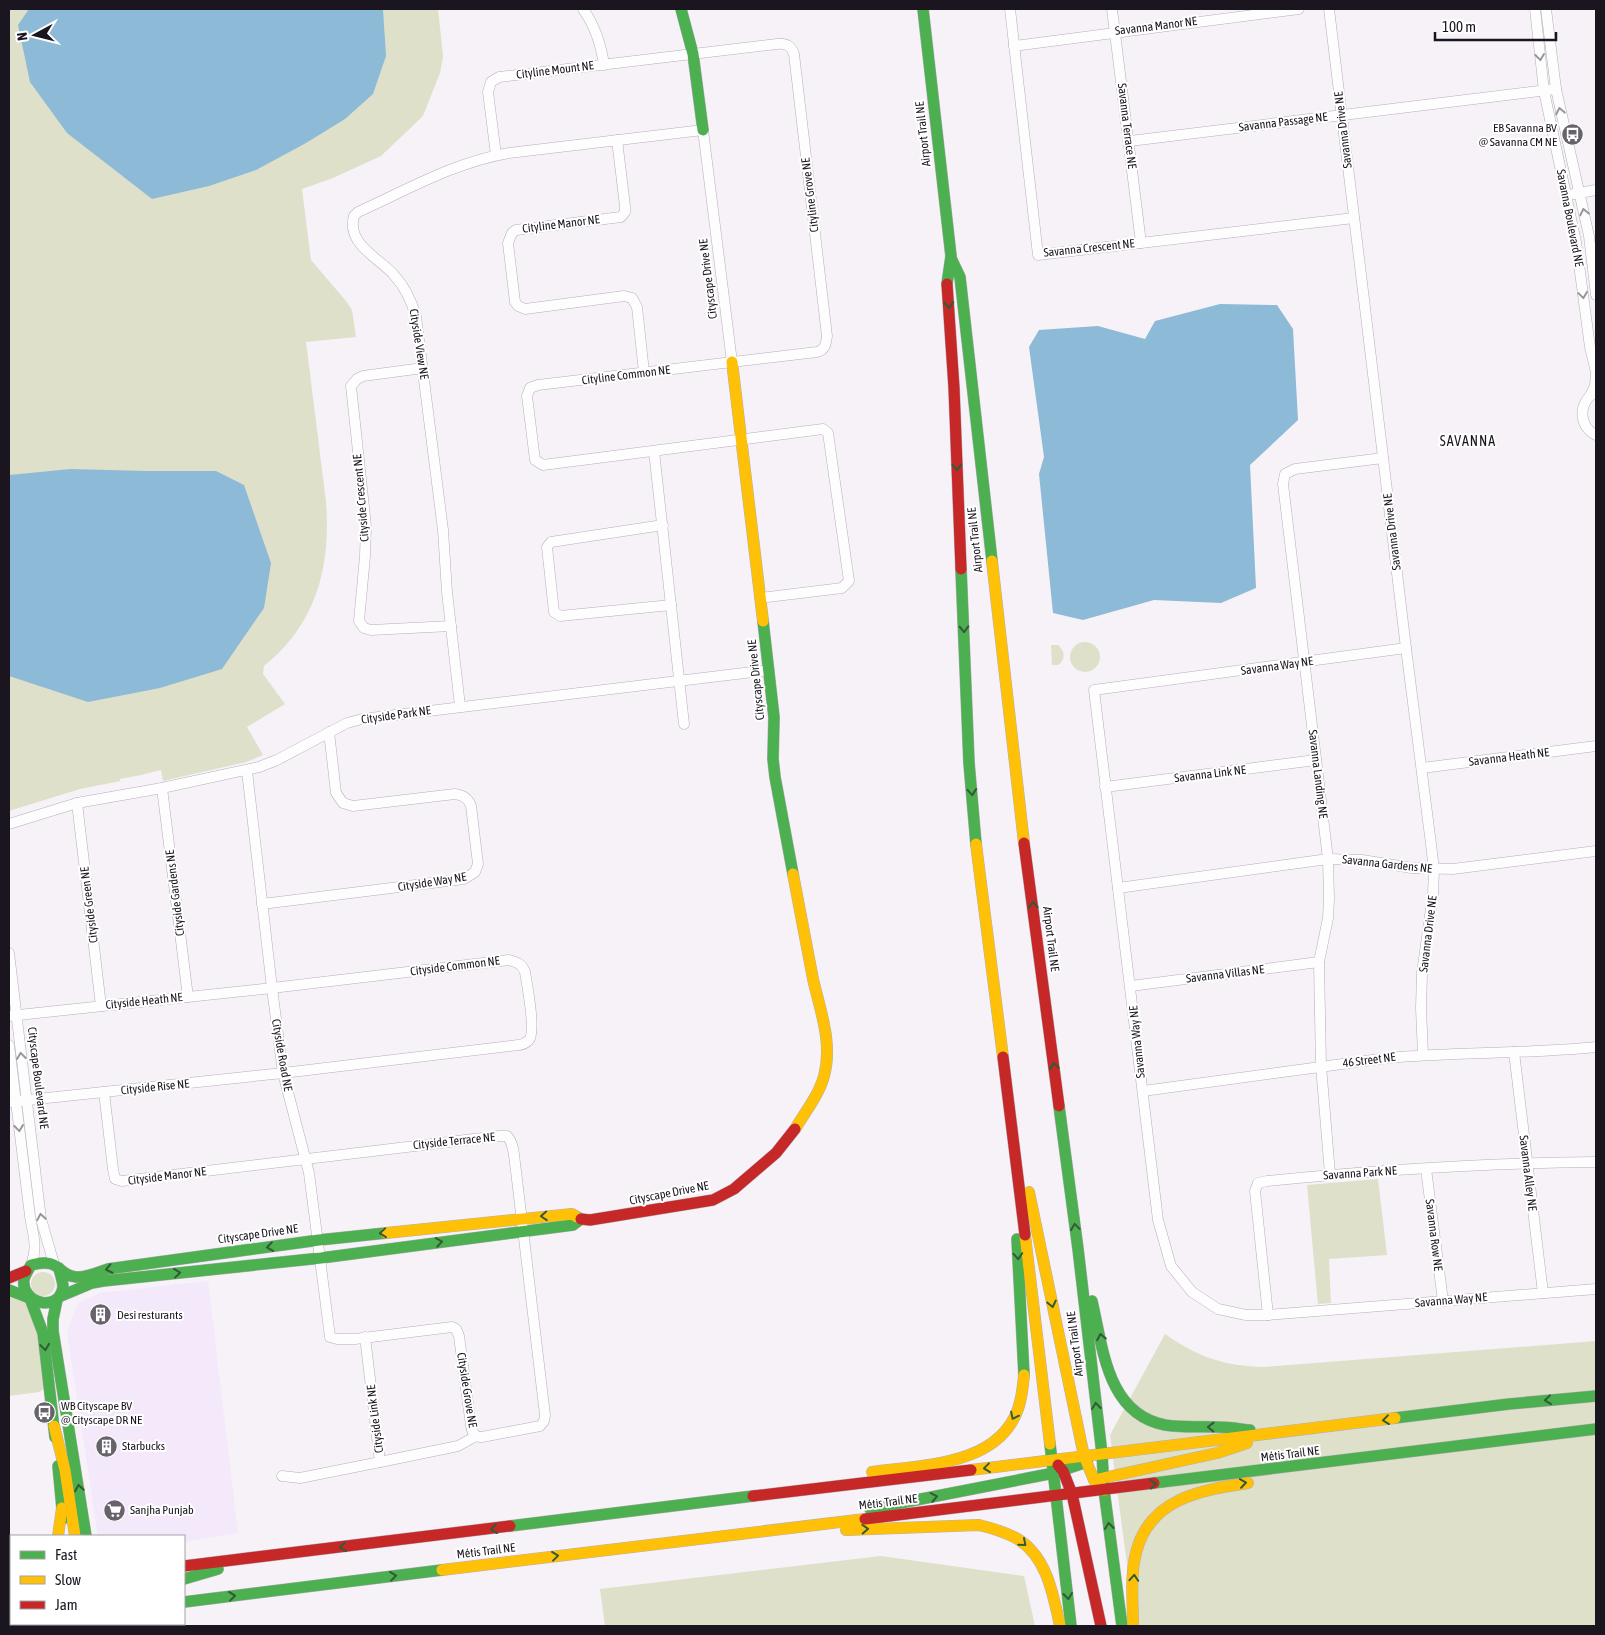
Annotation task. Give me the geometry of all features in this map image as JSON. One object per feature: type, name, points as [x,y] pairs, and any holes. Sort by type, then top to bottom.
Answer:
[{"type":"main road","name":"Cityscape Drive NE","points":[[681,9],[690,34],[703,130]]},
{"type":"main road","name":"Airport Trail NE","points":[[923,9],[951,256],[948,278],[969,763],[977,850],[1053,1460],[1059,1472],[1056,1496],[1071,1626]]},
{"type":"main road","name":"Airport Trail NE","points":[[951,256],[960,277],[1020,812],[1078,1249],[1102,1454],[1100,1483],[1122,1626]]},
{"type":"main road","name":"Cityscape Drive NE","points":[[57,1266],[67,1274],[77,1277],[108,1269],[319,1240],[572,1214],[581,1219],[590,1220],[694,1204],[713,1200],[734,1189],[776,1153],[790,1137],[816,1095],[824,1076],[827,1055],[826,1039],[811,969],[773,759],[774,717],[732,362]]},
{"type":"main road","points":[[1007,1085],[1085,1460],[1100,1483]]},
{"type":"main road","points":[[595,1516],[741,1491],[949,1460],[967,1456],[985,1448],[1001,1436],[1014,1418],[1021,1398],[1024,1375],[1007,1085]]},
{"type":"main road","name":"Cityscape Drive NE","points":[[59,1298],[92,1283],[103,1281],[321,1258],[573,1225],[581,1219]]},
{"type":"main road","points":[[1078,1249],[1099,1327],[1106,1362],[1116,1389],[1140,1416],[1160,1423],[1183,1427],[1218,1427],[1277,1433]]},
{"type":"main road","points":[[9,1278],[42,1262],[57,1266],[64,1282],[53,1319],[53,1331],[86,1535]]},
{"type":"main road","points":[[28,1268],[22,1284],[43,1332],[65,1535]]},
{"type":"main road","points":[[9,1290],[44,1304],[59,1298]]},
{"type":"main road","name":"Métis Trail NE","points":[[185,1566],[1053,1460],[1085,1460],[1102,1454],[1509,1404],[1596,1396]]},
{"type":"main road","points":[[54,1426],[65,1470],[75,1535]]},
{"type":"main road","name":"Métis Trail NE","points":[[1100,1483],[1520,1439],[1596,1429]]},
{"type":"main road","points":[[1056,1496],[1071,1490],[1217,1454],[1277,1433]]},
{"type":"main road","points":[[1133,1626],[1134,1574],[1136,1553],[1141,1537],[1148,1523],[1159,1512],[1186,1496],[1230,1485],[1458,1453],[1520,1439]]},
{"type":"main road","points":[[784,1528],[1059,1472],[1085,1460]]},
{"type":"main road","points":[[1059,1472],[1071,1490],[1101,1626]]},
{"type":"main road","name":"Métis Trail NE","points":[[185,1602],[1056,1496]]},
{"type":"main road","points":[[58,1535],[62,1508]]},
{"type":"main road","points":[[712,1537],[950,1525],[979,1525],[996,1528],[1022,1540],[1040,1562],[1053,1595],[1060,1626]]},
{"type":"main road","points":[[185,1579],[243,1559]]},
{"type":"street","points":[[583,9],[597,33],[602,48],[604,64]]},
{"type":"street","name":"Savanna Crescent NE","points":[[1010,9],[1038,255],[1354,218]]},
{"type":"street","name":"Savanna Terrace NE","points":[[1112,9],[1142,243]]},
{"type":"street","name":"Savanna Manor NE","points":[[1014,46],[1223,13],[1299,9]]},
{"type":"street","name":"Savanna Drive NE","points":[[1329,9],[1434,870],[1431,916],[1422,973],[1423,1055]]},
{"type":"street","name":"Savanna Boulevard NE","points":[[1535,9],[1544,91],[1576,242],[1590,347],[1596,372],[1593,394],[1584,402],[1582,410],[1584,425],[1593,433]]},
{"type":"street","name":"Savanna Boulevard NE","points":[[1546,9],[1556,89],[1589,236],[1596,295]]},
{"type":"street","name":"Cityline Grove NE","points":[[693,54],[780,44],[789,46],[794,54],[826,342],[822,351],[732,362]]},
{"type":"street","name":"Cityline Mount NE","points":[[496,155],[488,92],[494,79],[693,54]]},
{"type":"street","name":"Savanna Passage NE","points":[[1130,141],[1556,89]]},
{"type":"street","name":"Cityside View NE","points":[[460,706],[450,626],[444,536],[418,330],[413,305],[393,274],[365,250],[356,236],[353,226],[354,216],[358,212],[450,170],[496,155],[703,130]]},
{"type":"street","name":"Cityscape Drive NE","points":[[703,130],[732,362]]},
{"type":"street","name":"Cityline Manor NE","points":[[616,140],[625,206],[621,217],[516,230],[508,243],[509,253],[515,302],[521,308],[624,296],[632,298],[637,307],[644,372]]},
{"type":"street","points":[[1567,195],[1596,190]]},
{"type":"street","name":"Cityline Common NE","points":[[654,450],[543,465],[535,460],[527,396],[530,388],[533,386],[732,362]]},
{"type":"street","name":"Cityside Crescent NE","points":[[423,368],[362,376],[351,386],[366,526],[359,621],[364,628],[371,630],[450,626]]},
{"type":"street","points":[[684,724],[654,450],[823,429],[828,433],[849,581],[842,588],[760,598]]},
{"type":"street","points":[[1593,433],[1596,440]]},
{"type":"street","name":"Savanna Landing NE","points":[[1330,1174],[1321,1066],[1319,962],[1328,918],[1328,859],[1282,484],[1285,474],[1294,469],[1383,458]]},
{"type":"street","points":[[663,526],[551,542],[547,547],[554,612],[560,616],[672,605]]},
{"type":"street","name":"Savanna Way NE","points":[[1406,648],[1094,690],[1158,1220],[1171,1266],[1192,1292],[1218,1309],[1246,1315],[1268,1315],[1596,1289]]},
{"type":"street","name":"Cityside Park NE","points":[[9,824],[76,803],[162,788],[247,770],[277,760],[347,723],[362,719],[769,670]]},
{"type":"street","name":"Cityside Way NE","points":[[262,904],[464,879],[475,872],[478,864],[469,800],[455,794],[353,806],[343,803],[336,793],[329,732]]},
{"type":"street","name":"Savanna Heath NE","points":[[1422,768],[1596,746]]},
{"type":"street","name":"Savanna Link NE","points":[[1105,787],[1316,760]]},
{"type":"street","name":"Cityside Road NE","points":[[247,770],[283,1073],[310,1173],[330,1337]]},
{"type":"street","name":"Cityside Gardens NE","points":[[162,788],[188,997]]},
{"type":"street","name":"Cityside Green NE","points":[[76,803],[101,1006]]},
{"type":"street","name":"Savanna Gardens NE","points":[[1118,888],[1328,859],[1362,860],[1434,870],[1596,851]]},
{"type":"street","name":"Cityscape Boulevard NE","points":[[9,953],[12,1015],[27,1101],[40,1219],[57,1266]]},
{"type":"street","name":"Cityside Common NE","points":[[272,988],[509,960],[523,966],[525,972],[532,1029],[529,1040],[524,1044],[283,1073]]},
{"type":"street","name":"Savanna Villas NE","points":[[1131,986],[1319,962]]},
{"type":"street","name":"Cityside Heath NE","points":[[12,1015],[272,988]]},
{"type":"street","name":"Cityscape Boulevard NE","points":[[9,1045],[12,1102],[31,1224],[36,1243],[34,1255],[28,1268]]},
{"type":"street","name":"46 Street NE","points":[[1143,1091],[1321,1066],[1423,1055],[1553,1051],[1596,1046]]},
{"type":"street","name":"Savanna Alley NE","points":[[1514,1052],[1543,1293]]},
{"type":"street","name":"Cityside Rise NE","points":[[12,1102],[283,1073]]},
{"type":"street","name":"Cityside Manor NE","points":[[104,1092],[115,1179],[122,1181],[305,1158]]},
{"type":"street","name":"Cityside Terrace NE","points":[[305,1158],[507,1136],[512,1145],[524,1231]]},
{"type":"street","name":"Savanna Park NE","points":[[1268,1315],[1256,1191],[1258,1183],[1330,1174],[1527,1163],[1596,1162]]},
{"type":"street","name":"Savanna Row NE","points":[[1426,1169],[1443,1301]]},
{"type":"street","name":"Cityside Grove NE","points":[[330,1337],[341,1340],[448,1327],[456,1330],[459,1336],[471,1426],[476,1436],[482,1437],[540,1426],[545,1416],[524,1231]]},
{"type":"street","name":"Cityside Link NE","points":[[366,1337],[380,1462],[458,1446],[476,1436]]},
{"type":"street","points":[[282,1476],[300,1478],[380,1462]]},
{"type":"shaded area","points":[[208,1281],[238,1533],[185,1542],[185,1535],[98,1535],[67,1332],[78,1303],[100,1293]]},
{"type":"green space","points":[[9,9],[438,9],[443,56],[440,73],[423,116],[381,156],[333,178],[302,189],[311,260],[352,310],[356,337],[306,342],[326,502],[326,550],[316,593],[308,613],[282,650],[264,666],[263,674],[285,704],[247,727],[263,755],[246,762],[163,781],[161,770],[120,779],[120,781],[80,789],[9,811]]},
{"type":"green space","points":[[1085,642],[1096,646],[1100,657],[1096,668],[1085,672],[1074,668],[1070,657],[1074,646]]},
{"type":"green space","points":[[1051,645],[1058,645],[1063,653],[1062,661],[1058,665],[1052,665]]},
{"type":"green space","points":[[1378,1179],[1387,1255],[1329,1259],[1331,1303],[1318,1304],[1307,1185]]},
{"type":"green space","points":[[43,1272],[52,1275],[55,1284],[52,1293],[43,1296],[34,1293],[31,1284],[34,1275]]},
{"type":"green space","points":[[9,1294],[26,1301],[40,1336],[44,1389],[39,1392],[9,1396]]},
{"type":"green space","points":[[1165,1334],[1189,1349],[1212,1359],[1236,1365],[1264,1367],[1596,1341],[1596,1626],[1135,1626],[1110,1435]]},
{"type":"green space","points":[[881,1556],[1024,1576],[1035,1626],[605,1626],[600,1589]]},
{"type":"water","points":[[29,9],[383,9],[386,56],[373,94],[345,119],[306,143],[256,170],[209,186],[152,199],[67,133],[30,82],[18,25]]},
{"type":"water","points":[[1220,304],[1277,305],[1293,329],[1298,420],[1250,465],[1256,588],[1221,603],[1154,600],[1083,620],[1053,613],[1039,474],[1044,457],[1029,347],[1039,330],[1098,326],[1145,339],[1155,321]]},
{"type":"water","points":[[71,469],[216,471],[244,485],[271,563],[264,608],[222,669],[160,688],[88,702],[9,676],[9,475]]},
{"type":"traffic: fast","points":[[681,9],[693,54],[703,130]]},
{"type":"traffic: fast","points":[[923,9],[951,256],[947,284]]},
{"type":"traffic: fast","points":[[951,258],[960,277],[992,561]]},
{"type":"traffic: fast","points":[[961,569],[969,763],[976,844]]},
{"type":"traffic: fast","points":[[763,621],[774,717],[773,759],[775,777],[793,874]]},
{"type":"traffic: fast","points":[[1059,1106],[1078,1249],[1102,1454],[1104,1490],[1122,1626]]},
{"type":"traffic: fast","points":[[61,1296],[92,1283],[103,1281],[321,1258],[573,1225],[581,1219],[577,1217]]},
{"type":"traffic: fast","points":[[59,1268],[59,1270],[63,1282],[63,1287],[55,1301],[41,1302],[28,1294],[24,1287],[25,1276],[31,1265],[41,1263],[54,1265],[58,1267],[70,1276],[80,1277],[108,1269],[319,1240],[386,1233]]},
{"type":"traffic: fast","points":[[1017,1239],[1024,1375]]},
{"type":"traffic: fast","points":[[9,1290],[27,1297]]},
{"type":"traffic: fast","points":[[57,1300],[53,1319],[53,1331],[86,1535]]},
{"type":"traffic: fast","points":[[31,1301],[43,1333],[55,1437]]},
{"type":"traffic: fast","points":[[1092,1301],[1100,1339],[1111,1376],[1119,1393],[1131,1408],[1146,1418],[1165,1425],[1250,1430]]},
{"type":"traffic: fast","points":[[1395,1418],[1509,1404],[1596,1396]]},
{"type":"traffic: fast","points":[[1154,1483],[1596,1429]]},
{"type":"traffic: fast","points":[[1050,1444],[1071,1626]]},
{"type":"traffic: fast","points":[[870,1509],[1054,1473],[1087,1462]]},
{"type":"traffic: fast","points":[[58,1466],[63,1519]]},
{"type":"traffic: fast","points":[[510,1526],[753,1496]]},
{"type":"traffic: fast","points":[[185,1579],[218,1569]]},
{"type":"traffic: fast","points":[[185,1602],[442,1570]]},
{"type":"traffic: slow","points":[[732,362],[763,621]]},
{"type":"traffic: slow","points":[[992,561],[1024,843]]},
{"type":"traffic: slow","points":[[976,844],[1003,1057]]},
{"type":"traffic: slow","points":[[793,874],[824,1027],[827,1051],[822,1083],[795,1129]]},
{"type":"traffic: slow","points":[[1029,1192],[1084,1456],[1094,1480],[1104,1490]]},
{"type":"traffic: slow","points":[[386,1233],[572,1214],[577,1217]]},
{"type":"traffic: slow","points":[[1025,1235],[1050,1444]]},
{"type":"traffic: slow","points":[[872,1472],[935,1464],[956,1459],[976,1452],[994,1442],[1008,1428],[1018,1409],[1024,1375]]},
{"type":"traffic: slow","points":[[971,1470],[1395,1418]]},
{"type":"traffic: slow","points":[[54,1426],[65,1470],[75,1535]]},
{"type":"traffic: slow","points":[[1094,1480],[1217,1453],[1247,1443]]},
{"type":"traffic: slow","points":[[1133,1626],[1132,1580],[1134,1562],[1143,1535],[1152,1520],[1164,1509],[1179,1500],[1212,1489],[1248,1483]]},
{"type":"traffic: slow","points":[[58,1535],[62,1508]]},
{"type":"traffic: slow","points":[[442,1570],[865,1519]]},
{"type":"traffic: slow","points":[[846,1530],[979,1525],[998,1530],[1016,1538],[1027,1546],[1042,1565],[1055,1601],[1060,1626]]},
{"type":"traffic: jam","points":[[947,284],[954,388],[961,569]]},
{"type":"traffic: jam","points":[[1024,843],[1059,1106]]},
{"type":"traffic: jam","points":[[1003,1057],[1025,1235]]},
{"type":"traffic: jam","points":[[581,1219],[590,1220],[713,1200],[734,1189],[776,1153],[795,1129]]},
{"type":"traffic: jam","points":[[9,1278],[26,1271]]},
{"type":"traffic: jam","points":[[1058,1465],[1063,1471],[1072,1494],[1101,1626]]},
{"type":"traffic: jam","points":[[753,1496],[971,1470]]},
{"type":"traffic: jam","points":[[865,1519],[1154,1483]]},
{"type":"traffic: jam","points":[[185,1566],[510,1526]]},
{"type":"place","name":"EB Savanna BV @ Savanna CM NE","points":[[1573,135]]},
{"type":"place","name":"Desi resturants","points":[[101,1315]]},
{"type":"place","name":"WB Cityscape BV @ Cityscape DR NE","points":[[45,1413]]},
{"type":"place","name":"Starbucks","points":[[106,1446]]},
{"type":"place","name":"Sanjha Punjab","points":[[114,1510]]},
{"type":"district","name":"SAVANNA","points":[[1468,441]]}]
